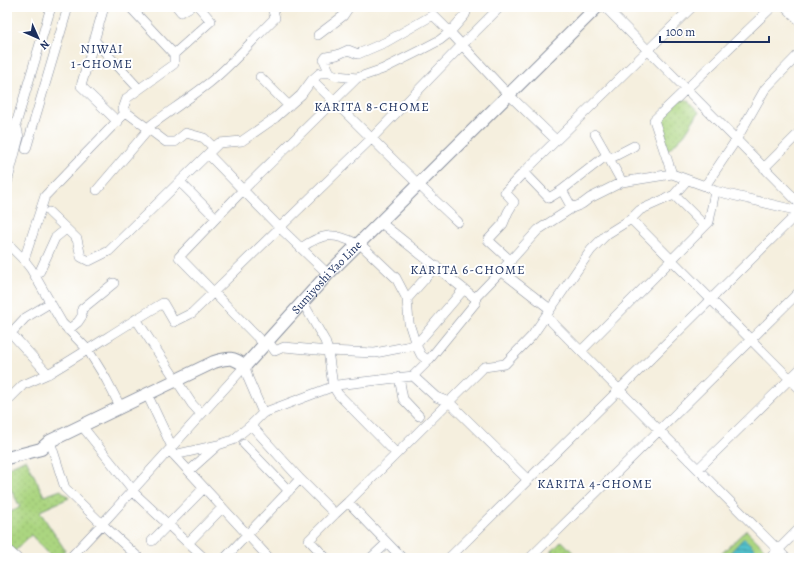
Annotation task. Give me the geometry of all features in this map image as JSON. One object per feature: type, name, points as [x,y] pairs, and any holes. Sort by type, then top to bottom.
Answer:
[{"type":"main road","name":"Sumiyoshi Yao Line","points":[[245,366],[302,301],[358,243],[597,7]]},
{"type":"main road","points":[[9,455],[41,449],[50,441],[214,362],[230,358],[237,360],[245,366]]},
{"type":"street","points":[[7,154],[51,7]]},
{"type":"street","points":[[26,149],[68,7]]},
{"type":"street","points":[[104,7],[81,86],[118,122]]},
{"type":"street","points":[[130,7],[174,54],[174,64],[127,98],[123,109],[166,142],[175,142],[186,133],[204,138],[211,151],[243,190],[328,274]]},
{"type":"street","points":[[177,7],[182,12],[190,7]]},
{"type":"street","points":[[174,54],[211,21],[199,7]]},
{"type":"street","points":[[96,190],[151,126],[209,83],[275,18],[272,7]]},
{"type":"street","points":[[464,289],[416,345],[375,353],[284,348],[275,351],[178,257],[243,190],[357,78],[389,66],[440,40],[450,32],[465,15],[468,7]]},
{"type":"street","points":[[7,401],[23,385],[48,374],[88,350],[104,338],[163,303],[174,322],[192,313],[372,138],[500,7]]},
{"type":"street","points":[[605,7],[799,203]]},
{"type":"street","points":[[510,262],[488,240],[503,224],[514,202],[505,192],[692,7]]},
{"type":"street","points":[[672,174],[654,120],[772,7]]},
{"type":"street","points":[[786,7],[799,20]]},
{"type":"street","points":[[318,35],[343,16],[346,8]]},
{"type":"street","points":[[330,73],[324,60],[326,57],[337,55],[348,50],[358,54],[386,42],[432,15],[556,140]]},
{"type":"street","points":[[94,40],[139,89]]},
{"type":"street","points":[[705,186],[736,140],[764,88],[799,54]]},
{"type":"street","points":[[48,212],[77,239],[81,257],[89,261],[109,251],[219,143],[242,141],[275,118],[289,106],[301,95],[312,80],[320,73],[330,73],[337,76],[357,78]]},
{"type":"street","points":[[260,76],[289,106]]},
{"type":"street","points":[[312,80],[417,184],[458,222]]},
{"type":"street","points":[[24,260],[45,196],[126,112]]},
{"type":"street","points":[[7,183],[19,137],[16,124]]},
{"type":"street","points":[[764,168],[799,133]]},
{"type":"street","points":[[594,134],[622,182]]},
{"type":"street","points":[[524,172],[549,198],[608,157],[634,146]]},
{"type":"street","points":[[172,451],[218,445],[233,440],[263,413],[332,386],[413,376],[428,361],[476,302],[475,298],[510,262],[538,230],[572,208],[622,182],[672,174],[715,191],[799,212]]},
{"type":"street","points":[[326,558],[309,540],[484,367],[504,364],[532,336],[591,250],[607,234],[631,219],[640,210],[674,195],[687,180]]},
{"type":"street","points":[[180,182],[216,218]]},
{"type":"street","points":[[562,190],[572,208]]},
{"type":"street","points":[[581,351],[709,222],[715,191]]},
{"type":"street","points":[[674,195],[705,226]]},
{"type":"street","points":[[449,558],[459,555],[528,480],[799,212]]},
{"type":"street","points":[[631,219],[799,388]]},
{"type":"street","points":[[380,222],[475,298]]},
{"type":"street","points":[[35,276],[40,271],[55,238],[66,229]]},
{"type":"street","points":[[301,248],[314,240],[333,235],[358,243],[396,278],[407,299],[409,323],[416,345],[421,355],[428,361]]},
{"type":"street","points":[[7,243],[24,260],[62,323],[88,350],[106,379],[120,406]]},
{"type":"street","points":[[407,299],[436,266]]},
{"type":"street","points":[[501,271],[548,312],[581,351],[786,558]]},
{"type":"street","points":[[68,330],[78,322],[82,316],[82,309],[114,283]]},
{"type":"street","points":[[530,558],[799,292]]},
{"type":"street","points":[[302,301],[325,341],[328,351],[332,386],[396,453]]},
{"type":"street","points":[[48,374],[10,333],[25,318],[50,303]]},
{"type":"street","points":[[136,319],[192,404],[201,414]]},
{"type":"street","points":[[245,366],[248,378],[263,413]]},
{"type":"street","points":[[70,558],[132,491],[172,451],[201,414],[245,366]]},
{"type":"street","points":[[698,469],[799,370]]},
{"type":"street","points":[[413,376],[436,397],[449,402],[528,480]]},
{"type":"street","points":[[399,377],[402,399],[419,416]]},
{"type":"street","points":[[147,394],[172,451],[268,558]]},
{"type":"street","points":[[251,425],[300,479],[335,514]]},
{"type":"street","points":[[82,426],[132,491],[204,558]]},
{"type":"street","points":[[50,441],[65,488],[139,558]]},
{"type":"street","points":[[244,444],[288,491]]},
{"type":"street","points":[[189,471],[218,445]]},
{"type":"street","points":[[225,558],[300,479]]},
{"type":"street","points":[[152,541],[204,488]]},
{"type":"street","points":[[348,502],[402,558]]},
{"type":"street","points":[[188,543],[222,508]]},
{"type":"street","points":[[770,558],[799,529]]},
{"type":"street","points":[[371,558],[387,542]]},
{"type":"street","points":[[7,549],[17,558]]},
{"type":"green space","points":[[681,99],[686,99],[699,112],[684,135],[667,151],[657,123]]},
{"type":"green space","points":[[26,459],[44,496],[61,490],[69,498],[40,512],[65,550],[58,558],[53,558],[31,535],[14,552],[7,546],[7,514],[20,507],[7,482],[7,468]]},
{"type":"green space","points":[[746,530],[765,549],[756,558],[717,558]]},
{"type":"green space","points":[[562,541],[578,558],[545,558]]},
{"type":"water","points":[[744,538],[757,551],[750,558],[725,558]]},
{"type":"district","name":"NIWAI 1-CHOME","points":[[102,56]]},
{"type":"district","name":"KARITA 8-CHOME","points":[[372,106]]},
{"type":"district","name":"KARITA 6-CHOME","points":[[468,269]]},
{"type":"district","name":"KARITA 4-CHOME","points":[[595,483]]}]
